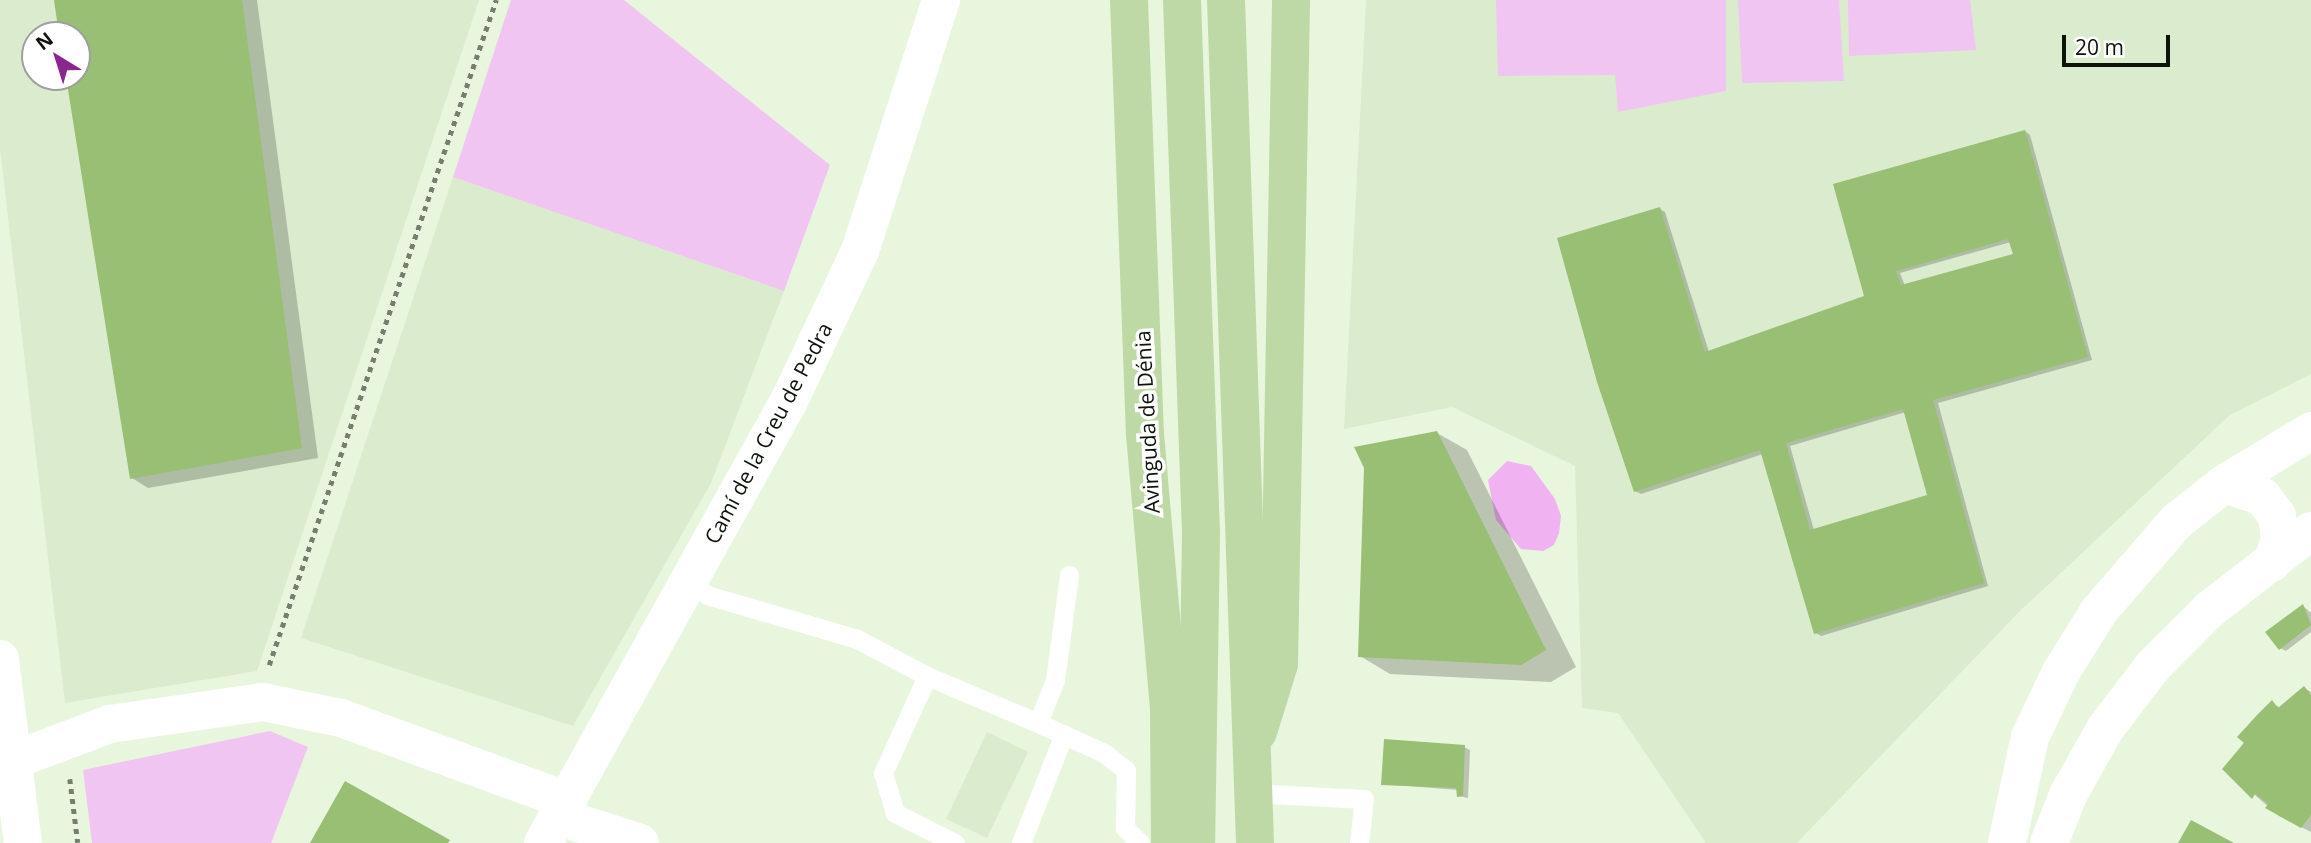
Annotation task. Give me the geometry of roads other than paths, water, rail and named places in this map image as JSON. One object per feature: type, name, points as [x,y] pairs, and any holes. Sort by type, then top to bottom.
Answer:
[{"type":"main road","name":"Avinguda de Dénia","points":[[1129,0],[1145,434],[1169,708],[1170,843]]},
{"type":"main road","points":[[1182,0],[1201,534],[1200,788],[1196,843]]},
{"type":"main road","points":[[1226,0],[1250,777],[1255,843]]},
{"type":"main road","points":[[1250,777],[1279,664],[1291,0]]},
{"type":"street","name":"Camí de la Creu de Pedra","points":[[555,819],[790,399],[860,251],[941,0]]},
{"type":"street","points":[[2007,843],[2030,737],[2061,672],[2099,611],[2139,561],[2177,521],[2224,484],[2311,431]]},
{"type":"street","points":[[2224,484],[2262,496],[2277,516],[2280,540],[2272,563]]},
{"type":"street","points":[[2049,843],[2068,795],[2105,729],[2152,666],[2209,610],[2311,531]]},
{"type":"street","points":[[0,659],[23,843]]},
{"type":"street","points":[[14,760],[110,724],[263,702],[341,718],[555,819],[640,843]]},
{"type":"lane","points":[[1038,723],[1055,680],[1069,575]]},
{"type":"lane","points":[[688,583],[707,595],[857,639],[928,676],[1104,753],[1125,770],[1125,828],[1140,843]]},
{"type":"lane","points":[[928,676],[883,772],[895,813],[955,843]]},
{"type":"lane","points":[[1020,843],[1064,734]]},
{"type":"lane","points":[[1250,777],[1364,799],[1359,843]]}]
